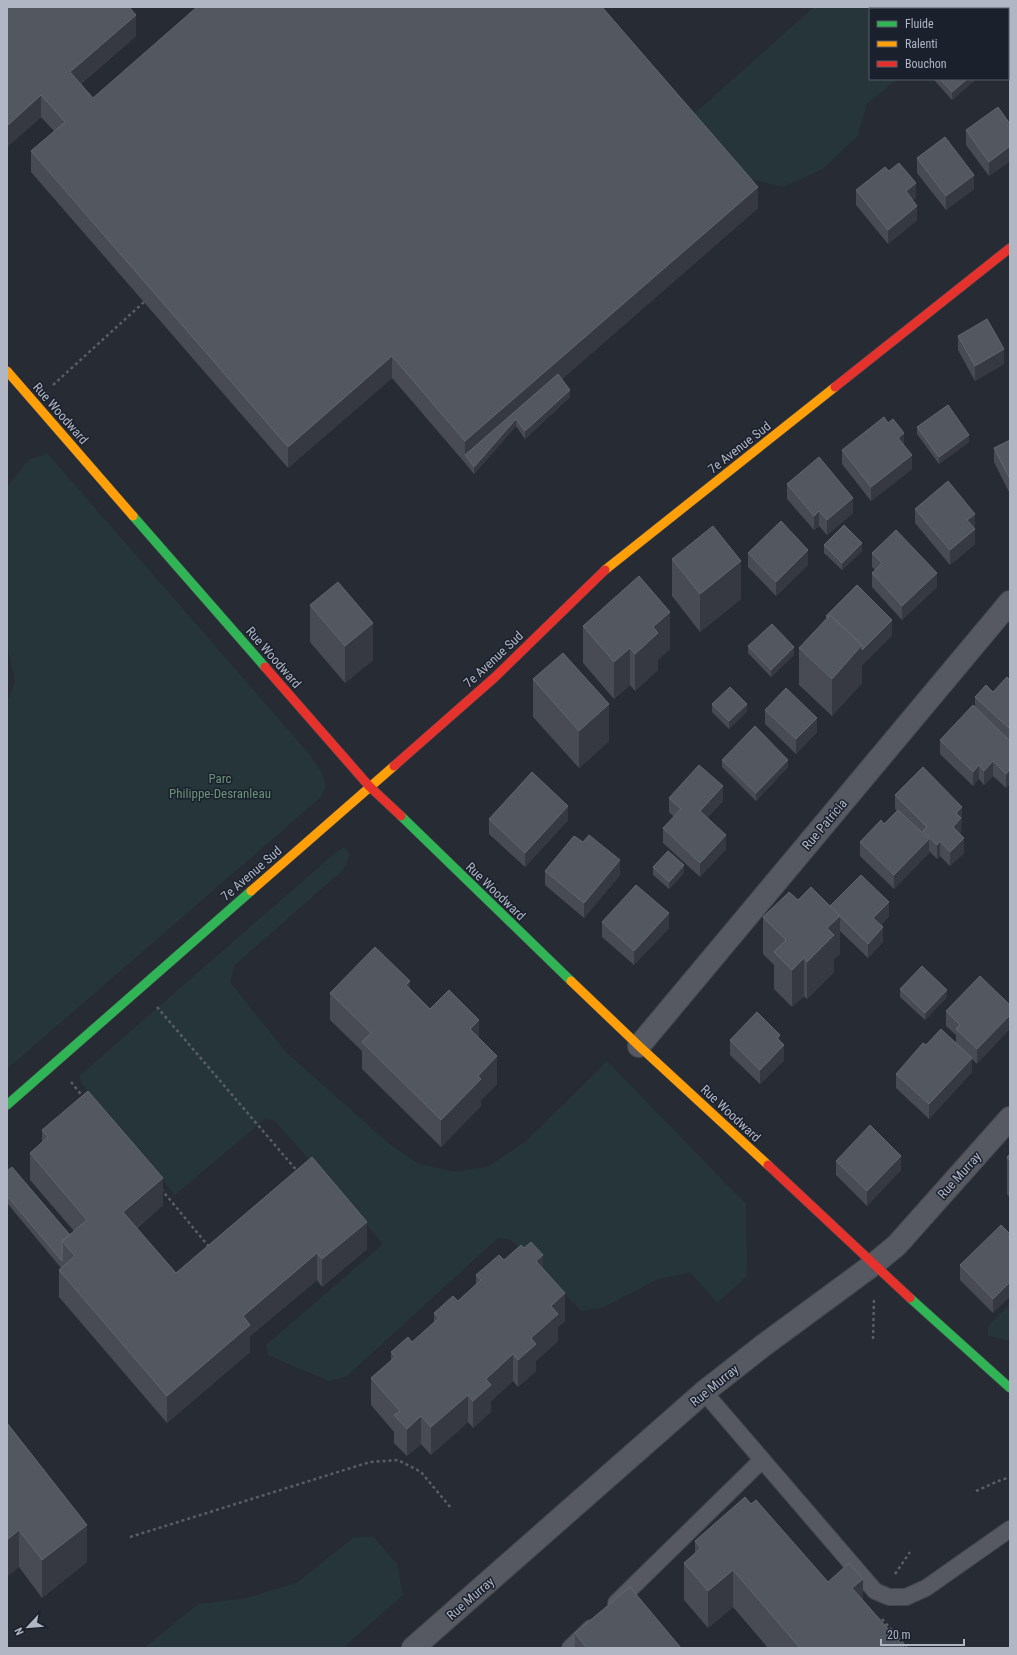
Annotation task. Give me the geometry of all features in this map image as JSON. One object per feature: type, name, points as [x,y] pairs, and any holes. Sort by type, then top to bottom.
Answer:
[{"type":"street","name":"7e Avenue Sud","points":[[7,1105],[369,786],[494,678],[609,566],[1010,248]]},
{"type":"street","name":"Rue Woodward","points":[[7,371],[369,786],[639,1046],[1010,1388]]},
{"type":"street","name":"Rue Patricia","points":[[639,1046],[1010,602]]},
{"type":"street","name":"Rue Murray","points":[[412,1648],[704,1392],[897,1245],[1010,1118]]},
{"type":"lane","points":[[704,1392],[875,1591],[889,1597],[906,1597],[926,1588],[1010,1529]]},
{"type":"lane","points":[[570,1648],[762,1460]]},
{"type":"path","points":[[35,402],[144,302]]},
{"type":"path","points":[[140,987],[301,1176]]},
{"type":"path","points":[[55,1063],[85,1099]]},
{"type":"path","points":[[156,1184],[212,1250]]},
{"type":"path","points":[[130,1537],[370,1462],[398,1460],[421,1472],[451,1508]]},
{"type":"path","points":[[976,1490],[1003,1479],[1010,1478]]},
{"type":"green space","points":[[814,7],[981,7],[869,8],[869,80],[896,80],[867,104],[858,135],[823,169],[783,187],[733,175],[686,121]]},
{"type":"green space","name":"Parc Philippe-Desranleau","points":[[48,454],[311,756],[322,773],[326,787],[320,798],[7,1069],[7,702],[15,681],[7,646],[7,487],[29,459]]},
{"type":"green space","points":[[345,847],[350,855],[343,870],[235,965],[230,982],[286,1052],[387,1142],[419,1164],[457,1172],[489,1166],[526,1141],[607,1061],[746,1204],[747,1276],[717,1303],[690,1272],[656,1280],[604,1307],[581,1311],[511,1240],[498,1238],[346,1377],[328,1381],[268,1355],[266,1345],[383,1244],[274,1120],[265,1119],[175,1195],[82,1084],[79,1076],[336,852]]},
{"type":"green space","points":[[1010,1304],[1010,1341],[988,1336],[988,1326]]},
{"type":"green space","points":[[354,1537],[374,1537],[397,1564],[403,1595],[343,1648],[144,1648],[198,1604],[247,1598],[298,1582]]},
{"type":"building","points":[[7,7],[129,7],[136,15],[70,72],[93,98],[197,7],[602,7],[758,187],[465,441],[392,356],[288,447],[31,151],[65,122],[41,95],[8,125],[7,124]]},
{"type":"building","points":[[1010,22],[1010,44],[1009,42]]},
{"type":"building","points":[[941,80],[966,80],[952,92]]},
{"type":"building","points":[[998,107],[1010,124],[1010,146],[989,162],[966,130]]},
{"type":"building","points":[[945,137],[974,175],[946,196],[917,158]]},
{"type":"building","points":[[899,163],[916,183],[906,191],[917,206],[888,230],[856,190],[885,167],[889,171]]},
{"type":"building","points":[[987,319],[1004,349],[975,366],[958,336]]},
{"type":"building","points":[[558,374],[570,390],[525,431],[516,419],[474,467],[465,455]]},
{"type":"building","points":[[948,405],[969,435],[939,457],[917,427]]},
{"type":"building","points":[[884,417],[888,423],[893,419],[904,433],[898,438],[912,455],[871,487],[842,450]]},
{"type":"building","points":[[1010,440],[1010,479],[994,448]]},
{"type":"building","points":[[819,457],[853,498],[827,520],[819,511],[814,516],[787,484]]},
{"type":"building","points":[[948,481],[975,514],[967,520],[975,529],[950,550],[915,509]]},
{"type":"building","points":[[781,521],[808,550],[776,582],[748,553]]},
{"type":"building","points":[[844,525],[862,543],[842,563],[824,545]]},
{"type":"building","points":[[713,526],[741,561],[700,594],[672,559]]},
{"type":"building","points":[[896,530],[937,573],[902,606],[872,573],[882,563],[872,553]]},
{"type":"building","points":[[639,576],[670,612],[653,627],[658,633],[635,654],[630,648],[614,662],[583,626]]},
{"type":"building","points":[[338,582],[373,623],[345,646],[310,605]]},
{"type":"building","points":[[857,585],[892,620],[862,650],[862,645],[830,615],[828,618],[826,616]]},
{"type":"building","points":[[830,615],[862,645],[832,679],[799,648]]},
{"type":"building","points":[[772,624],[794,647],[771,670],[748,646]]},
{"type":"building","points":[[563,653],[609,704],[579,731],[533,679]]},
{"type":"building","points":[[1007,677],[1010,680],[1010,729],[975,697],[986,685],[993,692]]},
{"type":"building","points":[[730,687],[747,704],[729,721],[712,704]]},
{"type":"building","points":[[786,688],[817,718],[796,739],[765,710]]},
{"type":"building","points":[[973,705],[1010,741],[1010,769],[1006,774],[993,761],[984,771],[979,765],[973,772],[940,740]]},
{"type":"building","points":[[755,726],[788,760],[756,793],[722,760]]},
{"type":"building","points":[[699,765],[723,786],[700,811],[726,835],[700,863],[663,828],[681,809],[669,798]]},
{"type":"building","points":[[923,767],[962,807],[956,813],[961,818],[953,827],[964,838],[950,852],[940,841],[937,845],[923,831],[927,827],[895,795]]},
{"type":"building","points":[[532,772],[568,806],[525,853],[489,819]]},
{"type":"building","points":[[898,810],[929,839],[894,875],[860,842],[881,820],[884,824]]},
{"type":"building","points":[[589,835],[620,860],[584,903],[545,871],[574,836],[583,842]]},
{"type":"building","points":[[668,851],[684,865],[669,882],[653,867]]},
{"type":"building","points":[[861,875],[889,902],[873,918],[883,927],[868,944],[830,906]]},
{"type":"building","points":[[636,885],[669,913],[634,951],[602,922]]},
{"type":"building","points":[[811,887],[840,916],[827,928],[834,935],[807,962],[804,958],[792,970],[774,952],[786,940],[763,917],[789,892],[798,900]]},
{"type":"building","points":[[375,947],[410,981],[406,985],[430,1009],[449,990],[479,1020],[470,1029],[497,1056],[478,1076],[481,1079],[441,1120],[362,1042],[371,1033],[330,993]]},
{"type":"building","points":[[922,966],[947,990],[925,1013],[900,989]]},
{"type":"building","points":[[980,976],[1010,1005],[1010,1015],[977,1049],[956,1029],[960,1025],[946,1011]]},
{"type":"building","points":[[757,1012],[780,1035],[777,1038],[784,1045],[760,1070],[730,1040]]},
{"type":"building","points":[[941,1029],[972,1058],[929,1104],[896,1074],[923,1043],[926,1045]]},
{"type":"building","points":[[88,1091],[163,1178],[123,1212],[176,1273],[312,1157],[367,1222],[322,1259],[317,1253],[243,1316],[250,1325],[167,1396],[59,1270],[75,1256],[62,1241],[87,1220],[30,1153],[48,1137],[42,1130]]},
{"type":"building","points":[[870,1125],[901,1156],[867,1191],[836,1161]]},
{"type":"building","points":[[1010,1154],[1010,1161],[1007,1157]]},
{"type":"building","points":[[12,1167],[70,1235],[62,1241],[62,1261],[7,1196],[7,1171]]},
{"type":"building","points":[[1001,1225],[1010,1234],[1010,1282],[993,1299],[960,1265]]},
{"type":"building","points":[[531,1242],[543,1255],[536,1261],[565,1293],[551,1306],[558,1314],[531,1338],[536,1344],[518,1360],[513,1354],[486,1379],[491,1385],[473,1401],[468,1395],[431,1427],[421,1416],[407,1429],[394,1415],[400,1411],[371,1378],[395,1357],[391,1352],[408,1337],[412,1342],[439,1318],[434,1313],[453,1296],[458,1301],[481,1280],[476,1275],[499,1255],[504,1260],[521,1245],[524,1248]]},
{"type":"building","points":[[7,1423],[87,1525],[42,1560],[19,1530],[7,1540]]},
{"type":"building","points":[[745,1497],[751,1504],[756,1500],[828,1582],[849,1563],[863,1579],[852,1588],[905,1648],[800,1648],[733,1570],[708,1591],[684,1563],[701,1548],[695,1541]]},
{"type":"building","points":[[630,1587],[681,1648],[585,1648],[586,1647],[575,1633]]},
{"type":"traffic: fast","points":[[133,516],[265,667]]},
{"type":"traffic: fast","points":[[401,816],[571,981]]},
{"type":"traffic: fast","points":[[7,1105],[251,891]]},
{"type":"traffic: fast","points":[[910,1298],[1010,1388]]},
{"type":"traffic: slow","points":[[7,371],[133,516]]},
{"type":"traffic: slow","points":[[605,570],[835,387]]},
{"type":"traffic: slow","points":[[251,891],[394,766]]},
{"type":"traffic: slow","points":[[571,981],[768,1165]]},
{"type":"traffic: jam","points":[[835,387],[1010,248]]},
{"type":"traffic: jam","points":[[394,766],[494,678],[605,570]]},
{"type":"traffic: jam","points":[[265,667],[369,786],[401,816]]},
{"type":"traffic: jam","points":[[768,1165],[910,1298]]}]
